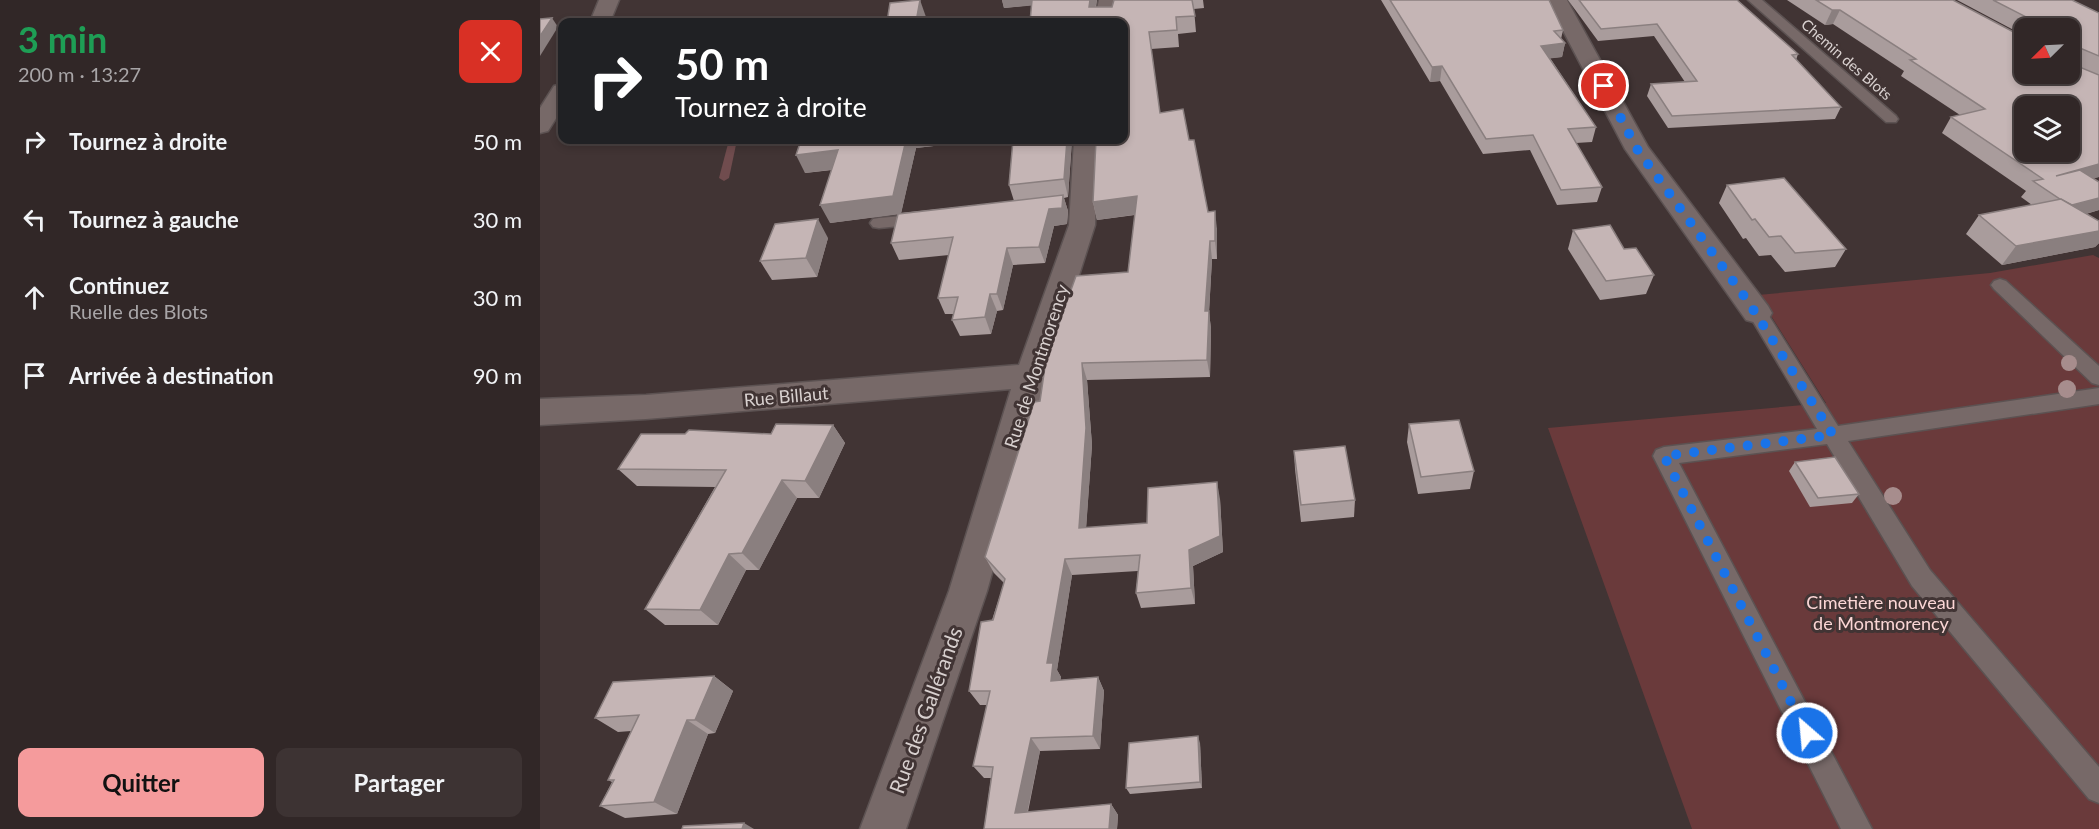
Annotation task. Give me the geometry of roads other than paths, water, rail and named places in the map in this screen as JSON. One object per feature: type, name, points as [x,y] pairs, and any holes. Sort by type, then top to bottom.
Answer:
[{"type":"street","points":[[602,18],[609,0]]},
{"type":"street","points":[[1105,18],[1109,0]]},
{"type":"street","points":[[1567,1],[1637,149],[1757,313]]},
{"type":"street","points":[[540,126],[558,97]]},
{"type":"street","name":"Rue de Montmorency","points":[[968,591],[1031,376],[1082,225],[1072,204],[1085,144]]},
{"type":"street","name":"Rue Billaut","points":[[540,412],[646,407],[1031,376]]},
{"type":"street","name":"Rue des Gallérands","points":[[883,829],[968,591]]},
{"type":"lane","name":"Chemin des Blots","points":[[1754,0],[1891,119]]},
{"type":"lane","points":[[879,223],[947,216]]},
{"type":"lane","points":[[2001,285],[2099,378]]},
{"type":"lane","points":[[1757,313],[1921,578],[2099,789]]},
{"type":"lane","points":[[1857,829],[1664,456],[1833,435],[2099,396]]},
{"type":"waterway","points":[[724,178],[732,144]]},
{"type":"park label","name":"Cimetière nouveau de Montmorency","points":[[1881,612]]}]
